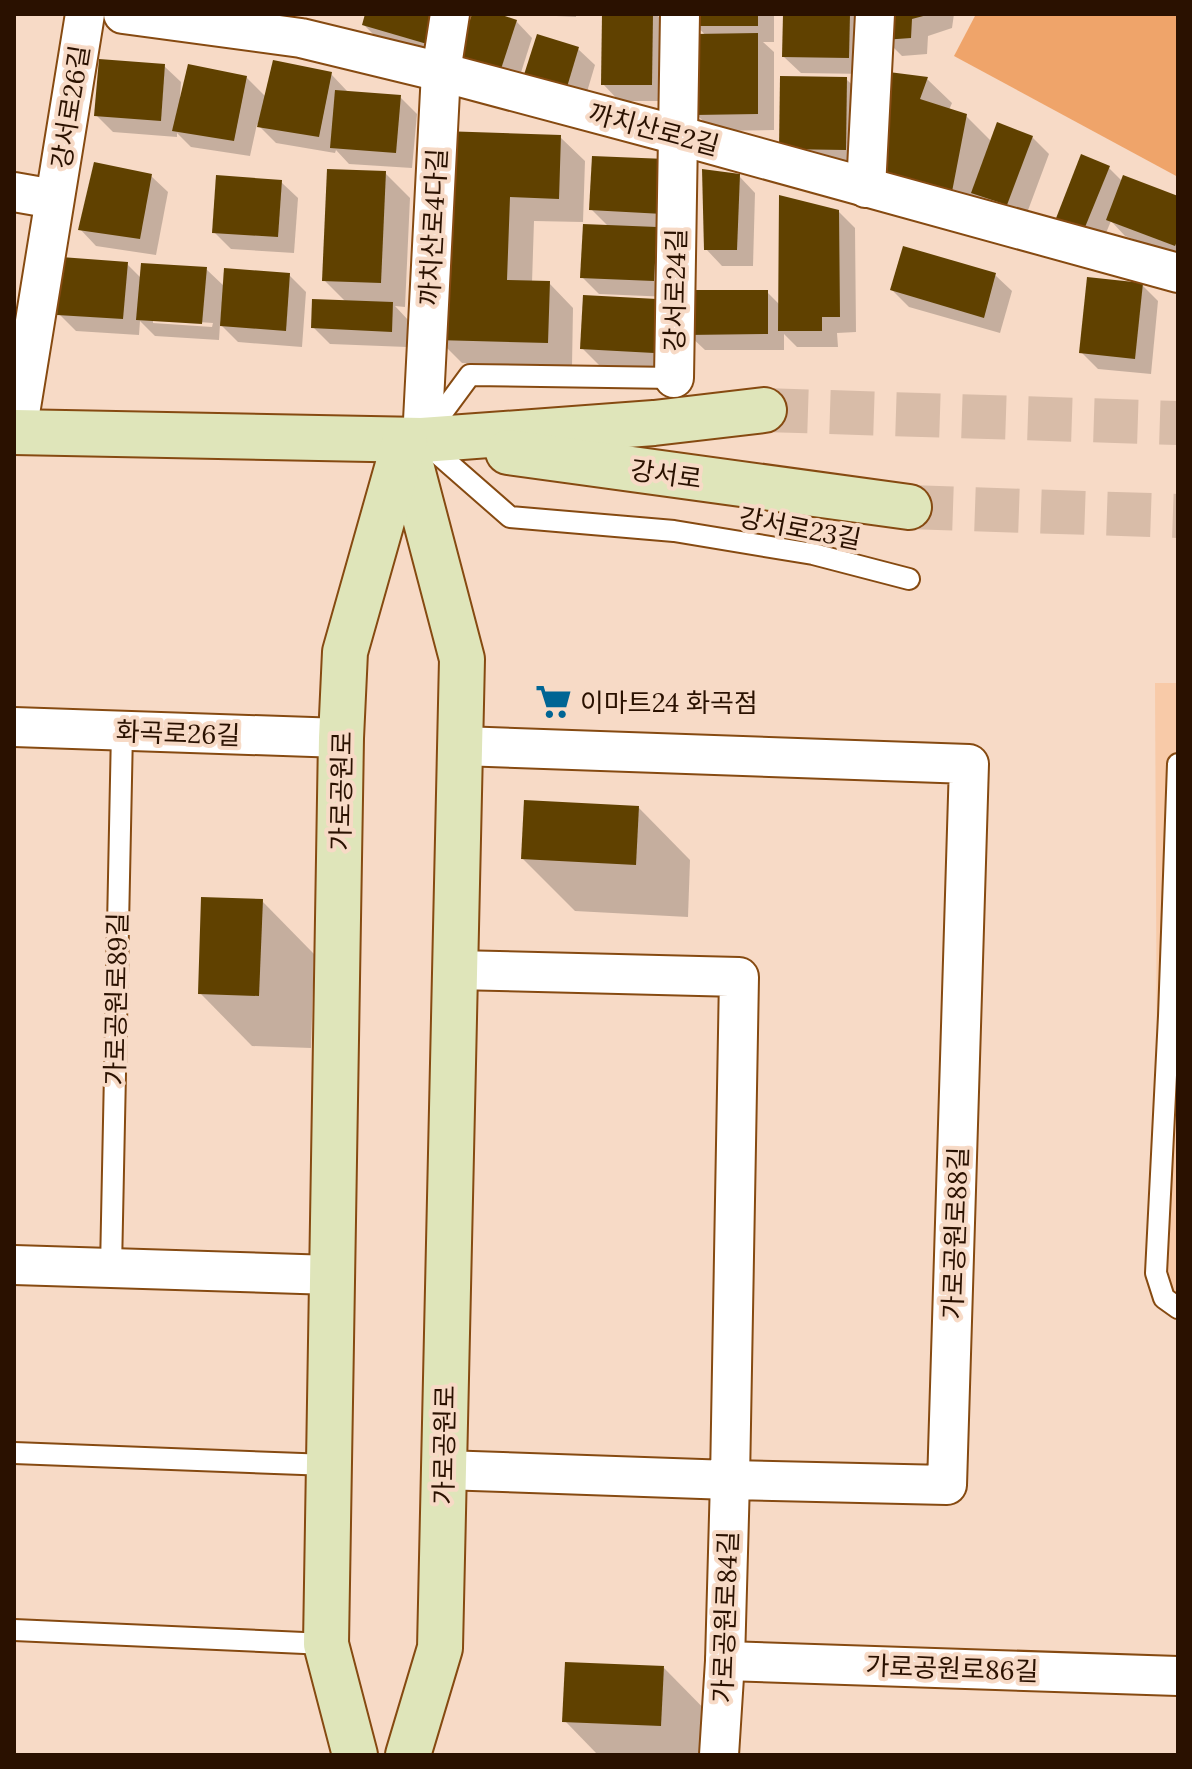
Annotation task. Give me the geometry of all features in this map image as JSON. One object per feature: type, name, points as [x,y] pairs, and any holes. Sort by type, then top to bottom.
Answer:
[{"type":"main road","name":"강서로","points":[[16,432],[414,440],[654,423],[764,410]]},
{"type":"main road","name":"강서로","points":[[414,440],[909,507]]},
{"type":"main road","name":"가로공원로","points":[[355,1755],[326,1644],[341,738],[345,652],[414,440]]},
{"type":"main road","name":"가로공원로","points":[[408,1755],[440,1648],[462,659],[414,440]]},
{"type":"street","name":"강서로26길","points":[[16,432],[85,14]]},
{"type":"street","name":"까치산로2길","points":[[123,14],[301,38],[441,72],[1178,273]]},
{"type":"street","name":"까치산로4다길","points":[[414,440],[441,72],[450,14]]},
{"type":"street","name":"강서로24길","points":[[674,378],[680,14]]},
{"type":"street","points":[[866,188],[875,14]]},
{"type":"street","name":"강서로26길","points":[[14,192],[54,199]]},
{"type":"street","name":"화곡로26길","points":[[14,727],[341,738]]},
{"type":"street","name":"가로공원로88길","points":[[443,1470],[947,1485],[969,764],[461,746]]},
{"type":"street","points":[[455,970],[739,977],[730,1480]]},
{"type":"street","points":[[14,1265],[332,1275]]},
{"type":"street","name":"가로공원로84길","points":[[719,1755],[730,1480]]},
{"type":"street","name":"가로공원로86길","points":[[725,1661],[1178,1676]]},
{"type":"lane","name":"강서로24길","points":[[414,440],[470,375],[674,378]]},
{"type":"lane","name":"강서로23길","points":[[414,440],[510,517],[674,531],[813,554],[909,579]]},
{"type":"lane","name":"가로공원로89길","points":[[111,1268],[122,731]]},
{"type":"lane","points":[[1178,764],[1156,1273],[1164,1298],[1178,1308]]},
{"type":"lane","points":[[14,1453],[329,1465]]},
{"type":"lane","points":[[14,1630],[326,1644]]},
{"type":"shaded area","points":[[976,14],[1178,14],[1178,177],[954,56]]},
{"type":"shaded area","points":[[1155,683],[1178,683],[1178,1305],[1158,1291]]},
{"type":"building","points":[[365,14],[435,14],[427,44],[362,25]]},
{"type":"building","points":[[472,14],[499,14],[517,20],[501,69],[458,56]]},
{"type":"building","points":[[602,14],[653,14],[652,85],[601,85]]},
{"type":"building","points":[[694,14],[758,14],[758,26],[694,26]]},
{"type":"building","points":[[783,14],[850,14],[849,58],[782,57]]},
{"type":"building","points":[[884,14],[927,15],[912,19],[911,38],[883,40]]},
{"type":"building","points":[[758,33],[758,114],[694,115],[694,34]]},
{"type":"building","points":[[537,34],[579,47],[564,97],[521,84]]},
{"type":"building","points":[[99,59],[165,64],[161,121],[94,116]]},
{"type":"building","points":[[273,60],[332,72],[319,137],[257,127]]},
{"type":"building","points":[[188,64],[247,76],[234,141],[172,131]]},
{"type":"building","points":[[881,71],[928,77],[920,99],[967,114],[951,197],[880,173]]},
{"type":"building","points":[[780,76],[847,77],[846,150],[779,149]]},
{"type":"building","points":[[335,90],[401,95],[396,153],[330,148]]},
{"type":"building","points":[[997,122],[1033,136],[1007,205],[971,193]]},
{"type":"building","points":[[442,131],[561,135],[559,199],[510,197],[507,280],[550,281],[548,343],[436,340]]},
{"type":"building","points":[[1081,154],[1110,166],[1081,237],[1053,226]]},
{"type":"building","points":[[592,156],[666,159],[663,214],[589,210]]},
{"type":"building","points":[[94,162],[152,174],[140,239],[78,230]]},
{"type":"building","points":[[327,169],[386,171],[381,283],[322,281]]},
{"type":"building","points":[[702,169],[740,174],[737,250],[704,250]]},
{"type":"building","points":[[216,175],[282,180],[278,237],[212,233]]},
{"type":"building","points":[[1123,175],[1178,196],[1178,239],[1175,246],[1106,220]]},
{"type":"building","points":[[779,195],[839,210],[840,317],[822,317],[822,331],[778,331]]},
{"type":"building","points":[[583,224],[657,227],[654,281],[580,278]]},
{"type":"building","points":[[903,246],[996,273],[984,318],[890,290]]},
{"type":"building","points":[[61,257],[128,262],[123,319],[57,315]]},
{"type":"building","points":[[141,263],[207,267],[202,324],[136,320]]},
{"type":"building","points":[[224,268],[290,273],[286,331],[220,326]]},
{"type":"building","points":[[1087,277],[1143,283],[1135,359],[1079,353]]},
{"type":"building","points":[[686,290],[768,290],[768,334],[686,335]]},
{"type":"building","points":[[583,295],[657,299],[654,353],[580,349]]},
{"type":"building","points":[[312,299],[393,302],[392,332],[311,328]]},
{"type":"building","points":[[524,800],[639,806],[636,865],[521,859]]},
{"type":"building","points":[[201,897],[263,899],[259,996],[198,994]]},
{"type":"building","points":[[565,1662],[664,1666],[661,1726],[562,1722]]},
{"type":"tunnel","points":[[764,410],[1178,423]]},
{"type":"tunnel","points":[[909,507],[1178,516]]},
{"type":"place","name":"이마트24 화곡점","points":[[554,702]]}]
